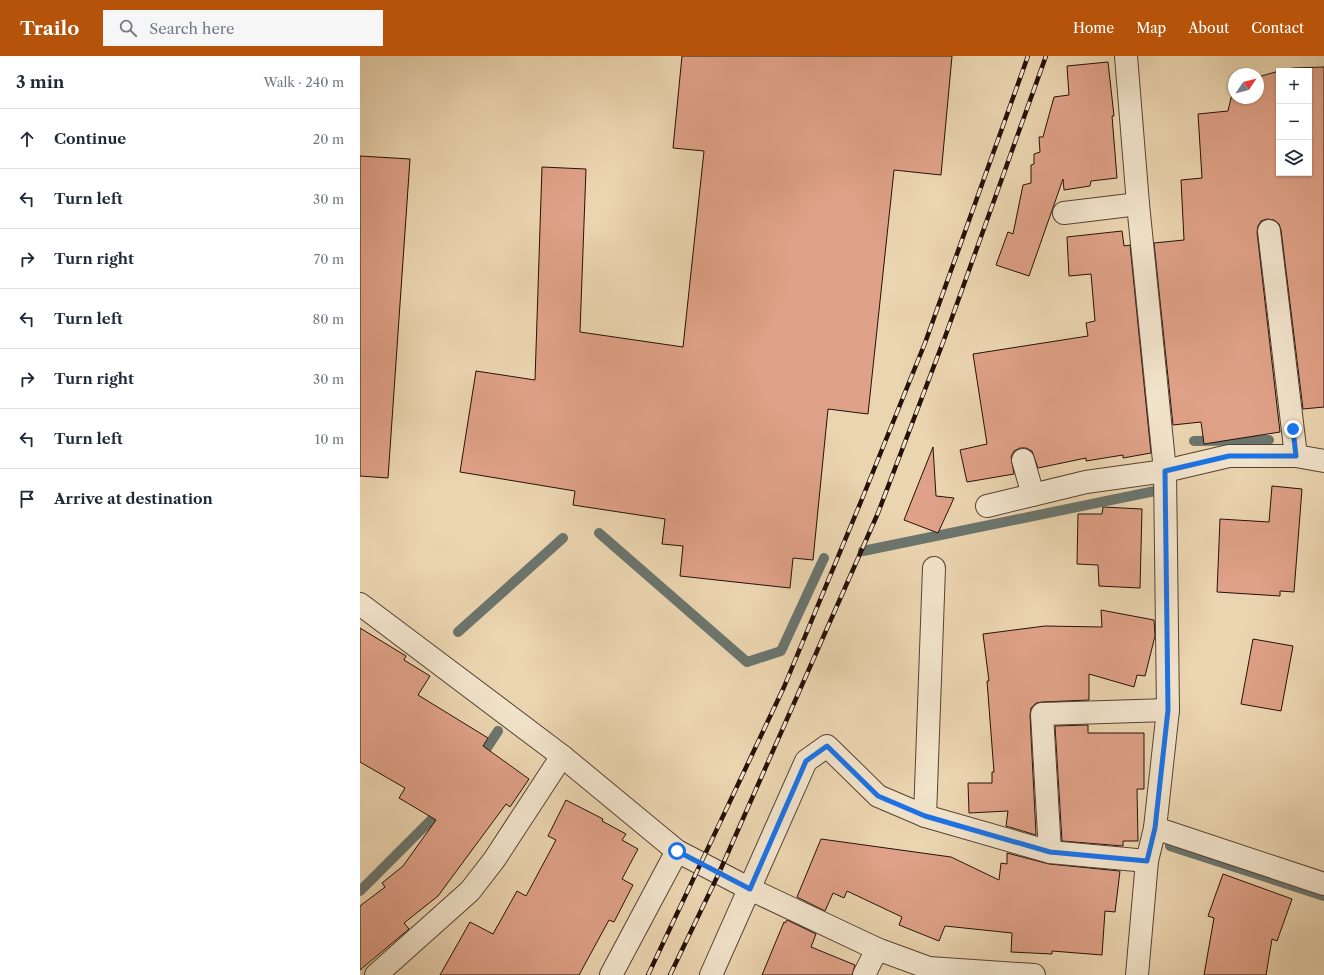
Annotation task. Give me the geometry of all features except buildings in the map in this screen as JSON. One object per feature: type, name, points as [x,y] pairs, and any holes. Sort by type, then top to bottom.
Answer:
[{"type":"street","points":[[1126,56],[1138,204],[1165,471],[1168,710],[1155,828],[1147,861],[1137,975]]},
{"type":"street","points":[[1064,213],[1138,204]]},
{"type":"street","points":[[1269,231],[1296,456]]},
{"type":"street","points":[[987,506],[1086,482],[1165,471],[1229,456],[1296,456],[1324,461]]},
{"type":"street","points":[[1023,460],[1033,495]]},
{"type":"street","points":[[925,816],[934,568]]},
{"type":"street","points":[[360,604],[562,756],[677,851],[750,889],[877,949],[929,968],[1034,975]]},
{"type":"street","points":[[1050,852],[1042,714],[1168,710]]},
{"type":"street","points":[[711,975],[806,761],[827,746],[878,796],[925,816],[1050,852],[1147,861]]},
{"type":"street","points":[[376,975],[470,891],[494,860],[562,756]]},
{"type":"street","points":[[1155,828],[1324,884]]},
{"type":"street","points":[[611,975],[677,851]]},
{"type":"street","points":[[864,975],[877,949]]},
{"type":"waterway","points":[[1194,441],[1269,440]]},
{"type":"waterway","points":[[863,551],[1155,491]]},
{"type":"waterway","points":[[599,533],[747,662],[781,651],[824,558]]},
{"type":"waterway","points":[[458,632],[563,538]]},
{"type":"waterway","points":[[479,760],[498,731]]},
{"type":"waterway","points":[[360,891],[442,809]]},
{"type":"waterway","points":[[1170,846],[1324,896]]},
{"type":"railway","points":[[648,975],[784,687],[862,499],[925,343],[1028,56]]},
{"type":"railway","points":[[670,975],[719,873],[878,513],[945,337],[1046,56]]},
{"type":"route","points":[[677,851],[750,889],[806,761],[827,746],[878,796],[925,816],[1050,852],[1147,861],[1155,828],[1168,710],[1165,471],[1229,456],[1296,456],[1293,429]]}]
